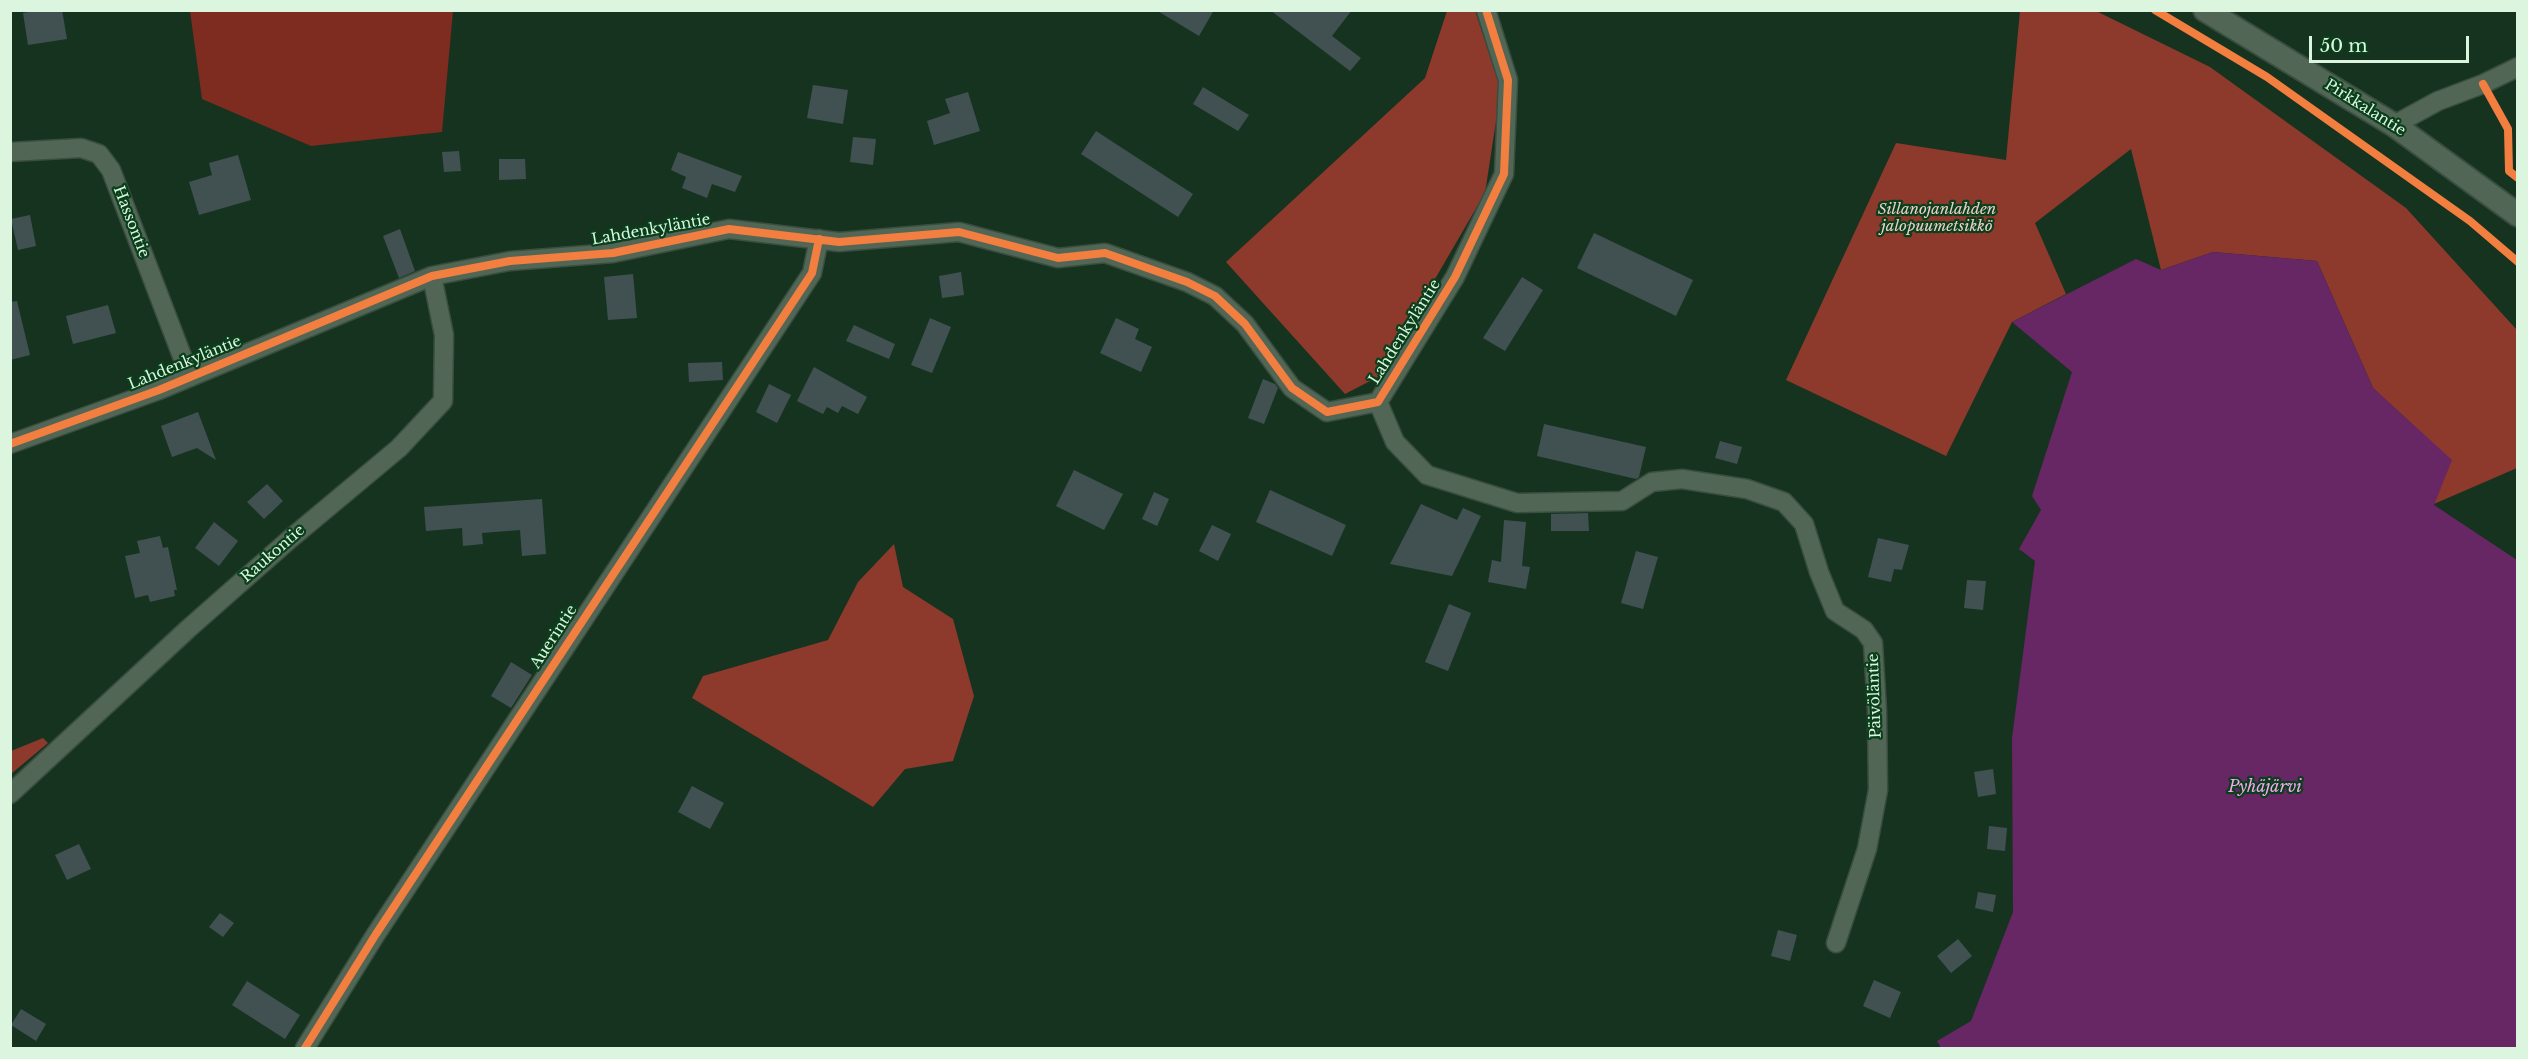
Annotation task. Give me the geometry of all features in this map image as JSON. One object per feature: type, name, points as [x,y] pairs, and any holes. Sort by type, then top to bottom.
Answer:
[{"type":"street","name":"Lahdenkyläntie","points":[[10,444],[190,376],[432,276],[510,261],[613,253],[729,230],[839,242],[959,232],[1058,258],[1105,254],[1187,282],[1215,296],[1245,324],[1292,388],[1327,412],[1378,402],[1455,277],[1504,174],[1508,80],[1486,10]]},
{"type":"street","name":"Pirkkalantie","points":[[2205,10],[2394,125],[2517,215]]},
{"type":"street","points":[[2394,125],[2438,101],[2483,84],[2517,67]]},
{"type":"street","name":"Hassontie","points":[[10,152],[81,148],[99,154],[111,170],[190,376]]},
{"type":"street","name":"Auerintie","points":[[305,1048],[376,934],[812,273],[819,239]]},
{"type":"street","name":"Raukontie","points":[[10,794],[281,546],[399,448],[443,401],[444,335],[432,276]]},
{"type":"street","name":"Päivöläntie","points":[[1378,402],[1395,442],[1427,476],[1517,503],[1622,501],[1652,482],[1682,479],[1756,492],[1784,502],[1804,524],[1819,572],[1835,611],[1864,630],[1873,643],[1878,790],[1867,849],[1836,943]]},
{"type":"shaded area","points":[[190,11],[453,11],[442,132],[311,146],[202,99]]},
{"type":"green space","points":[[1447,11],[1475,11],[1501,89],[1485,193],[1378,377],[1345,394],[1226,262],[1425,78]]},
{"type":"green space","name":"Sillanojanlahden jalopuumetsikkö","points":[[2020,11],[2096,11],[2210,67],[2406,208],[2517,330],[2517,468],[2434,504],[2451,460],[2373,388],[2317,261],[2213,252],[2161,270],[2131,149],[2035,223],[2066,294],[2012,322],[1946,456],[1786,380],[1896,143],[2006,160]]},
{"type":"green space","points":[[894,544],[903,587],[953,619],[974,696],[953,761],[905,769],[873,807],[692,698],[703,676],[828,640],[858,582]]},
{"type":"green space","points":[[43,738],[48,743],[11,774],[11,751]]},
{"type":"water","name":"Pyhäjärvi","points":[[2213,252],[2317,261],[2373,388],[2452,460],[2434,505],[2517,560],[2517,1048],[1941,1048],[1937,1041],[1971,1021],[2013,912],[2012,738],[2035,561],[2019,549],[2041,510],[2032,496],[2072,372],[2012,322],[2136,259],[2161,270]]},
{"type":"building","points":[[62,10],[67,39],[28,45],[23,13]]},
{"type":"building","points":[[1156,10],[1214,10],[1199,36]]},
{"type":"building","points":[[1270,10],[1352,10],[1332,36],[1361,58],[1350,71]]},
{"type":"building","points":[[813,85],[848,90],[843,124],[807,118]]},
{"type":"building","points":[[1203,87],[1249,115],[1238,131],[1193,104]]},
{"type":"building","points":[[968,92],[980,131],[934,145],[927,121],[950,113],[945,99]]},
{"type":"building","points":[[1096,131],[1193,194],[1178,217],[1081,154]]},
{"type":"building","points":[[853,137],[876,139],[873,165],[850,162]]},
{"type":"building","points":[[459,151],[461,171],[444,172],[442,152]]},
{"type":"building","points":[[678,152],[742,176],[735,192],[712,184],[707,198],[682,188],[686,177],[671,170]]},
{"type":"building","points":[[238,155],[251,200],[199,215],[189,182],[212,175],[209,163]]},
{"type":"building","points":[[499,159],[525,159],[526,179],[499,180]]},
{"type":"building","points":[[30,215],[36,246],[18,250],[11,219]]},
{"type":"building","points":[[400,229],[415,271],[399,278],[383,236]]},
{"type":"building","points":[[1594,233],[1693,280],[1676,316],[1577,268]]},
{"type":"building","points":[[961,272],[964,295],[942,298],[939,276]]},
{"type":"building","points":[[633,274],[637,318],[608,320],[604,277]]},
{"type":"building","points":[[1522,277],[1543,290],[1505,351],[1483,338]]},
{"type":"building","points":[[17,301],[30,355],[10,360],[10,302]]},
{"type":"building","points":[[108,305],[116,333],[73,344],[66,316]]},
{"type":"building","points":[[930,318],[951,327],[932,373],[911,365]]},
{"type":"building","points":[[1116,318],[1139,329],[1135,339],[1152,347],[1141,372],[1100,353]]},
{"type":"building","points":[[854,325],[895,344],[889,359],[846,341]]},
{"type":"building","points":[[722,362],[723,380],[689,382],[688,363]]},
{"type":"building","points":[[814,367],[867,397],[858,414],[842,406],[838,413],[827,407],[823,414],[797,401]]},
{"type":"building","points":[[1263,379],[1275,384],[1278,388],[1264,424],[1248,418]]},
{"type":"building","points":[[769,384],[791,395],[777,423],[756,412]]},
{"type":"building","points":[[198,412],[216,460],[197,448],[172,457],[161,426]]},
{"type":"building","points":[[1544,424],[1646,447],[1639,477],[1636,479],[1537,456]]},
{"type":"building","points":[[1720,441],[1742,447],[1737,464],[1715,458]]},
{"type":"building","points":[[1074,470],[1123,494],[1104,530],[1056,506]]},
{"type":"building","points":[[267,484],[283,501],[264,519],[247,502]]},
{"type":"building","points":[[1270,490],[1346,525],[1332,556],[1256,522]]},
{"type":"building","points":[[1154,492],[1169,499],[1157,526],[1142,519]]},
{"type":"building","points":[[542,499],[546,554],[522,556],[520,530],[482,533],[483,544],[463,546],[462,528],[426,531],[424,507]]},
{"type":"building","points":[[1421,504],[1457,520],[1463,508],[1481,516],[1452,576],[1390,564]]},
{"type":"building","points":[[1588,513],[1589,531],[1551,531],[1551,514]]},
{"type":"building","points":[[1504,520],[1526,522],[1522,566],[1530,567],[1526,589],[1488,582],[1492,560],[1501,562]]},
{"type":"building","points":[[214,522],[238,541],[219,566],[195,548]]},
{"type":"building","points":[[1212,525],[1231,534],[1218,561],[1199,551]]},
{"type":"building","points":[[160,536],[163,548],[168,547],[177,590],[174,590],[175,596],[150,602],[148,595],[135,598],[125,556],[140,553],[137,541]]},
{"type":"building","points":[[1878,538],[1909,545],[1902,570],[1894,569],[1891,582],[1868,577]]},
{"type":"building","points":[[1636,551],[1658,557],[1643,609],[1621,603]]},
{"type":"building","points":[[1967,580],[1986,581],[1983,610],[1964,608]]},
{"type":"building","points":[[1449,604],[1471,613],[1448,671],[1425,662]]},
{"type":"building","points":[[511,662],[532,675],[511,708],[491,696]]},
{"type":"building","points":[[1993,769],[1996,794],[1978,797],[1974,772]]},
{"type":"building","points":[[692,786],[724,803],[710,829],[678,812]]},
{"type":"building","points":[[1989,826],[2007,828],[2005,851],[1987,849]]},
{"type":"building","points":[[79,844],[91,869],[67,880],[55,855]]},
{"type":"building","points":[[1978,892],[1996,895],[1993,912],[1975,908]]},
{"type":"building","points":[[220,913],[234,923],[223,937],[209,927]]},
{"type":"building","points":[[1778,930],[1797,935],[1790,961],[1771,956]]},
{"type":"building","points":[[1958,939],[1972,956],[1951,973],[1937,956]]},
{"type":"building","points":[[1874,980],[1901,992],[1890,1018],[1863,1006]]},
{"type":"building","points":[[247,981],[300,1015],[285,1039],[232,1005]]},
{"type":"building","points":[[21,1009],[46,1024],[36,1041],[11,1025]]},
{"type":"cycle path","points":[[10,444],[159,390],[432,276],[510,261],[613,253],[729,229],[839,242],[959,232],[1058,258],[1105,253],[1187,282],[1215,296],[1245,324],[1292,388],[1327,412],[1378,402],[1455,277],[1504,174],[1508,80],[1486,10]]},
{"type":"cycle path","points":[[2155,10],[2267,77],[2470,221],[2518,262]]},
{"type":"cycle path","points":[[2483,84],[2508,129],[2509,171],[2518,178]]},
{"type":"cycle path","points":[[305,1048],[376,934],[812,273],[819,239]]}]
